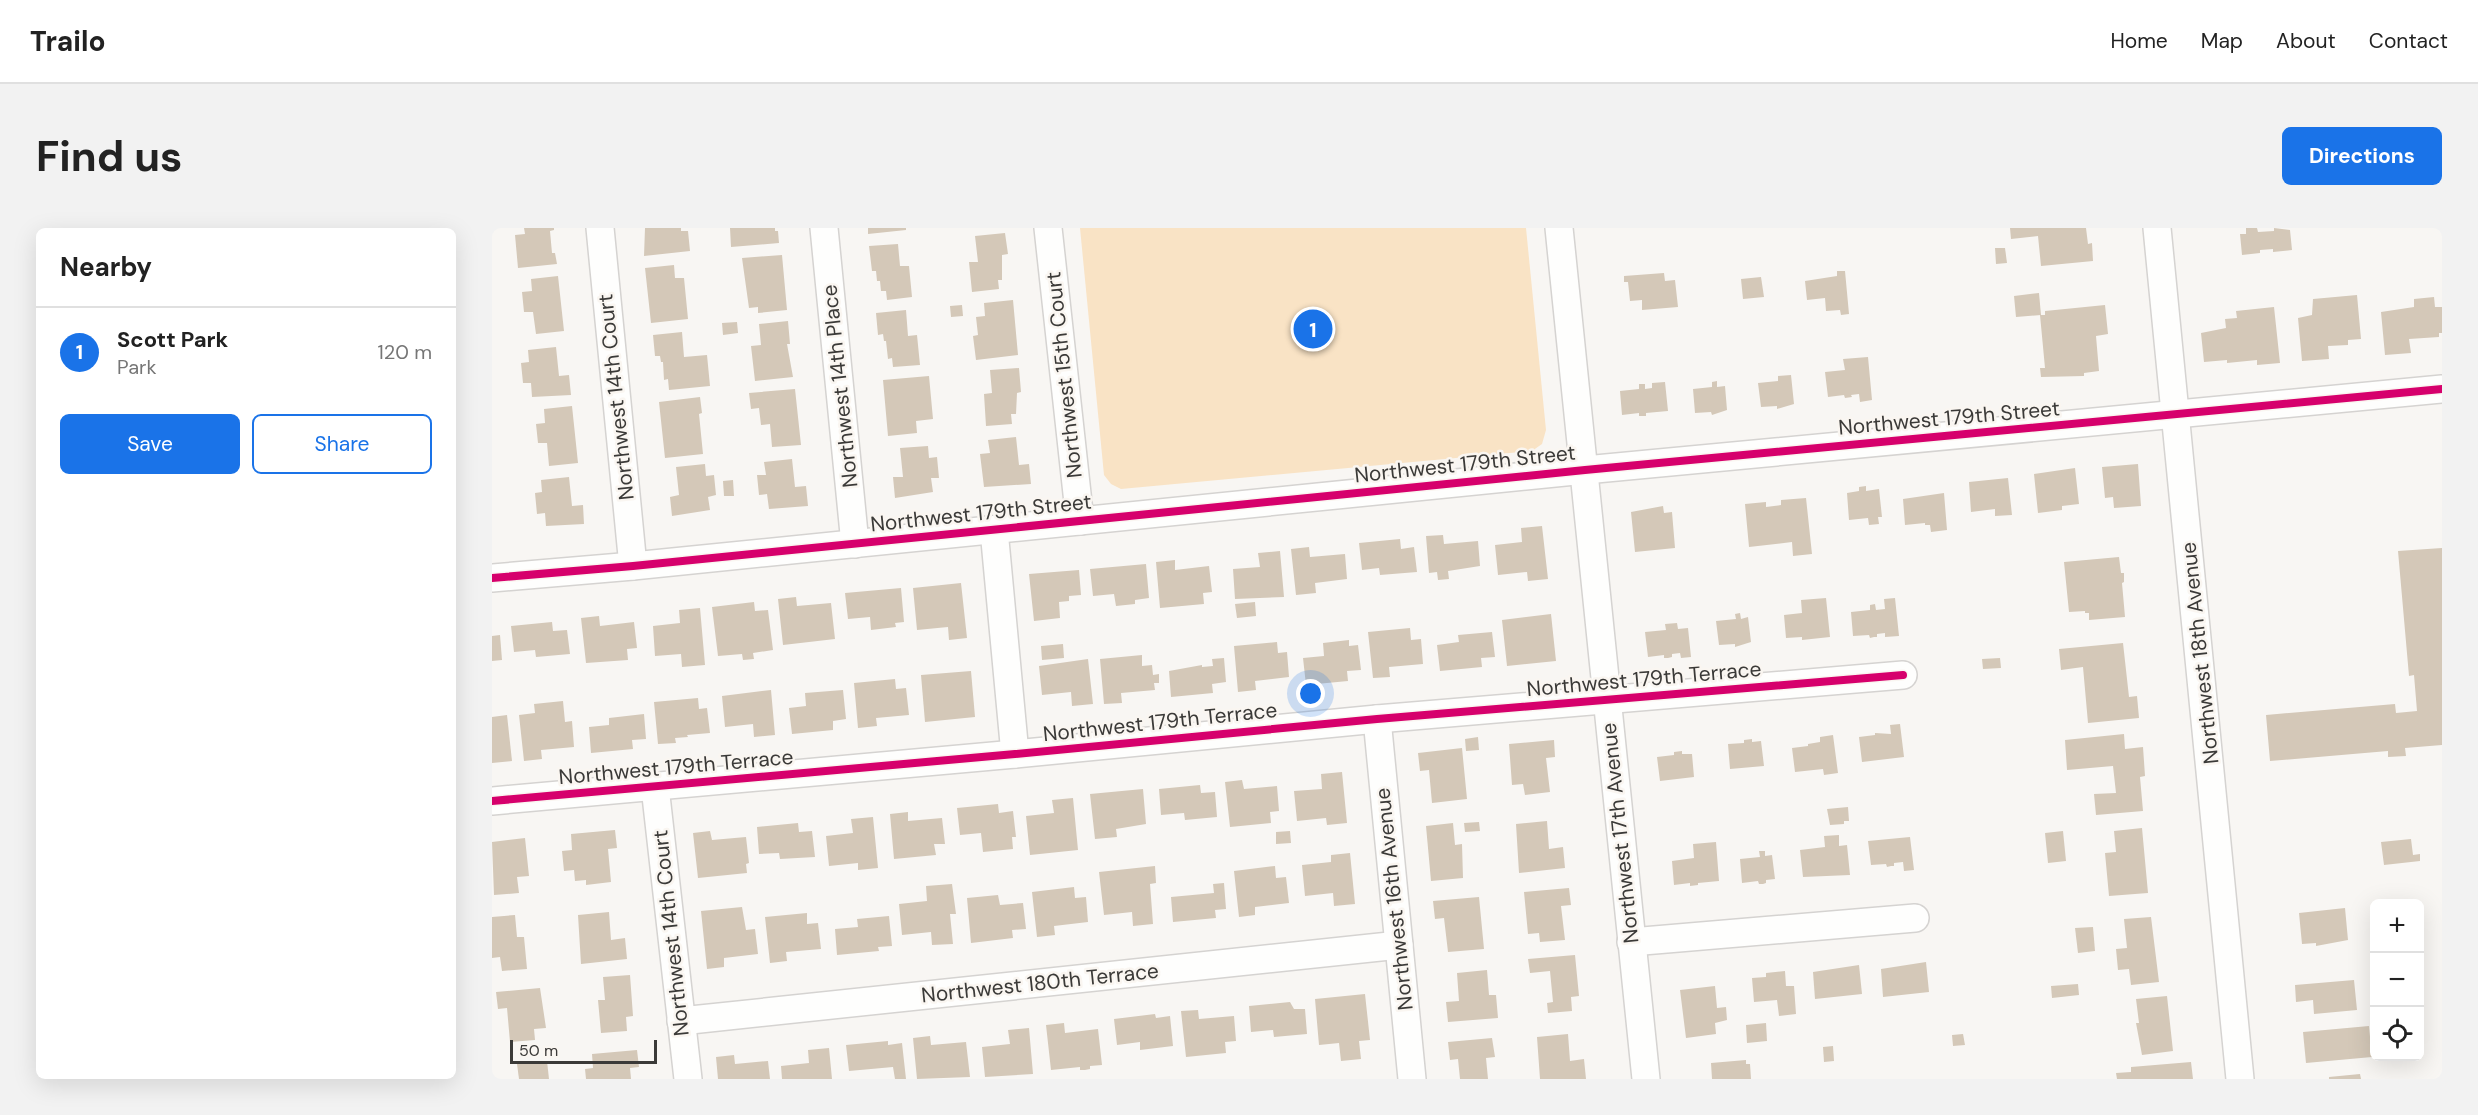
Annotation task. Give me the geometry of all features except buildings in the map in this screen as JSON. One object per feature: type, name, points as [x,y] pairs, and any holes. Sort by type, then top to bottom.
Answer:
[{"type":"street","name":"Northwest 14th Court","points":[[600,228],[633,566]]},
{"type":"street","name":"Northwest 14th Place","points":[[824,228],[855,544]]},
{"type":"street","name":"Northwest 15th Court","points":[[1048,228],[1080,521]]},
{"type":"street","name":"Northwest 17th Avenue","points":[[1559,228],[1646,1079]]},
{"type":"street","name":"Northwest 18th Avenue","points":[[2157,228],[2177,414],[2240,1079]]},
{"type":"street","name":"Northwest 179th Street","points":[[492,578],[633,566],[1585,470],[2442,389]]},
{"type":"street","points":[[994,530],[1015,754]]},
{"type":"street","name":"Northwest 179th Terrace","points":[[492,801],[1377,719],[1903,675]]},
{"type":"street","name":"Northwest 16th Avenue","points":[[1377,719],[1412,1079]]},
{"type":"street","name":"Northwest 14th Court","points":[[655,787],[688,1079]]},
{"type":"street","points":[[1631,942],[1915,918]]},
{"type":"street","name":"Northwest 180th Terrace","points":[[681,1021],[1399,945]]},
{"type":"shaded area","points":[[1080,228],[1526,228],[1546,430],[1542,444],[1532,451],[1121,489],[1111,484],[1104,475]]},
{"type":"cycle path","points":[[492,578],[633,566],[1585,470],[2442,389]]},
{"type":"cycle path","points":[[492,801],[1377,719],[1903,675]]},
{"type":"place","name":"Scott Park","points":[[1313,329]]}]
